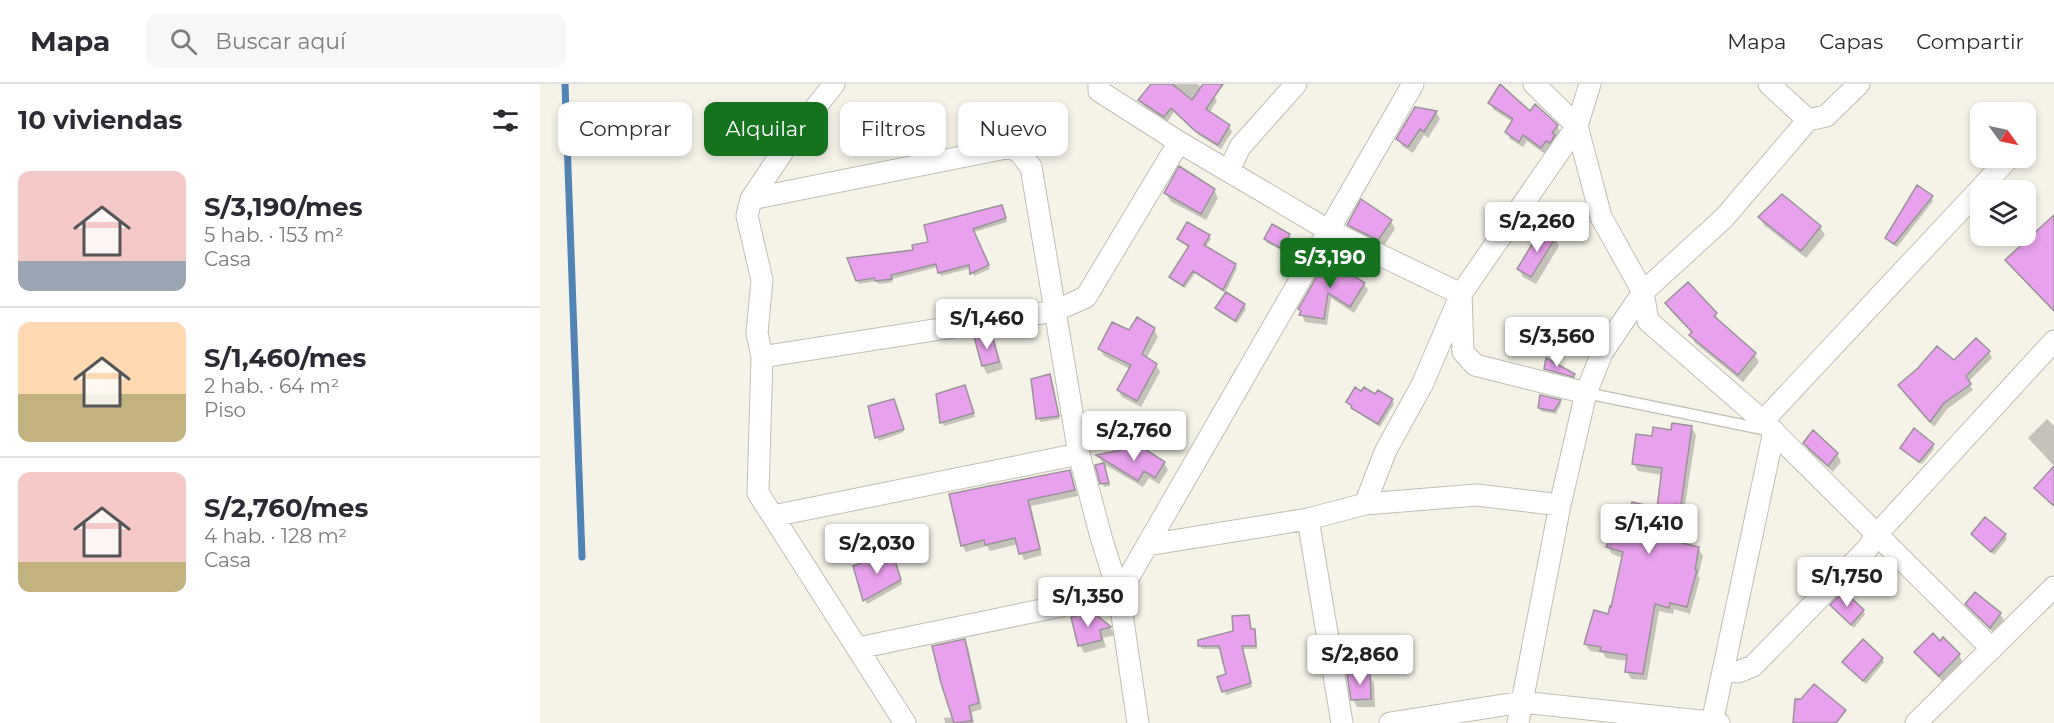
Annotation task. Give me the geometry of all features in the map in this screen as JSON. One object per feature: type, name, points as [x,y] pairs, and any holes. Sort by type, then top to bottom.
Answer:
[{"type":"street","points":[[834,84],[794,135],[751,199],[747,216],[762,280],[757,333],[762,357],[758,493],[905,723]]},
{"type":"street","points":[[1099,84],[1099,91],[1179,142],[1328,230],[1461,294]]},
{"type":"street","points":[[858,648],[1119,594],[1413,84]]},
{"type":"street","points":[[1534,84],[1577,126],[1601,217],[1643,292],[1648,321],[1878,533],[1992,648]]},
{"type":"street","points":[[1365,504],[1386,450],[1422,385],[1461,294],[1577,126],[1590,84]]},
{"type":"street","points":[[1769,84],[1808,120]]},
{"type":"street","points":[[1518,723],[1560,505],[1586,393],[1602,354],[1643,292],[1724,219],[1808,120],[1826,116],[1859,84]]},
{"type":"street","points":[[1228,171],[1240,147],[1284,88]]},
{"type":"street","points":[[762,357],[1055,311],[1086,297],[1179,142]]},
{"type":"street","points":[[751,199],[1011,147],[1020,153],[1031,167],[1079,454],[1119,594],[1138,723]]},
{"type":"street","points":[[1390,723],[1522,702],[1714,722],[1723,670],[1755,421],[1999,168]]},
{"type":"street","points":[[1461,294],[1463,352],[1475,365],[1586,393]]},
{"type":"street","points":[[1723,670],[1738,672],[1753,666],[1867,549],[1878,533],[2054,342]]},
{"type":"street","points":[[773,516],[1079,454]]},
{"type":"street","points":[[1147,545],[1308,519],[1365,504],[1477,495],[1560,505]]},
{"type":"street","points":[[1308,519],[1342,723]]},
{"type":"street","points":[[1916,723],[2054,587]]},
{"type":"lane","points":[[1586,393],[1755,421]]},
{"type":"building","points":[[1151,84],[1172,84],[1192,100],[1203,84],[1223,84],[1206,109],[1230,125],[1218,145],[1195,131],[1171,108],[1164,117],[1138,100]]},
{"type":"building","points":[[1500,84],[1530,111],[1535,104],[1558,125],[1552,133],[1555,135],[1550,143],[1546,141],[1541,148],[1523,135],[1519,142],[1505,132],[1513,119],[1488,103]]},
{"type":"building","points":[[1415,107],[1437,111],[1424,132],[1420,129],[1408,147],[1396,139]]},
{"type":"building","points":[[1179,166],[1215,189],[1201,214],[1164,193]]},
{"type":"building","points":[[1917,185],[1933,196],[1894,244],[1885,238]]},
{"type":"building","points":[[1782,194],[1821,226],[1801,251],[1758,217]]},
{"type":"building","points":[[1361,199],[1392,220],[1378,240],[1347,225]]},
{"type":"building","points":[[1002,205],[1006,218],[973,229],[989,265],[970,274],[969,265],[938,273],[936,264],[891,275],[892,279],[875,281],[874,278],[856,281],[847,258],[913,250],[912,245],[928,242],[924,225]]},
{"type":"building","points":[[2054,215],[2054,311],[2005,260],[2020,246],[2036,246],[2036,232]]},
{"type":"building","points":[[1187,222],[1210,235],[1204,245],[1236,264],[1223,290],[1193,271],[1183,286],[1169,277],[1189,246],[1177,239]]},
{"type":"building","points":[[1272,224],[1290,234],[1282,249],[1264,239]]},
{"type":"building","points":[[1542,228],[1556,237],[1531,277],[1517,269]]},
{"type":"building","points":[[1334,247],[1332,262],[1365,283],[1350,307],[1328,293],[1324,319],[1299,315],[1301,311],[1298,309]]},
{"type":"building","points":[[1688,282],[1717,313],[1714,316],[1756,353],[1738,375],[1689,335],[1692,332],[1665,303]]},
{"type":"building","points":[[1226,292],[1245,304],[1235,321],[1215,308]]},
{"type":"building","points":[[1137,317],[1155,328],[1142,354],[1157,364],[1137,401],[1117,390],[1131,365],[1098,349],[1112,322],[1129,330]]},
{"type":"building","points":[[992,334],[999,362],[982,366],[974,337]]},
{"type":"building","points":[[1976,338],[1990,351],[1966,376],[1971,384],[1944,403],[1930,422],[1898,385],[1918,368],[1937,346],[1954,360]]},
{"type":"building","points":[[1546,358],[1575,374],[1573,377],[1544,369]]},
{"type":"building","points":[[1050,374],[1059,416],[1036,419],[1031,379]]},
{"type":"building","points":[[965,385],[974,413],[940,423],[936,394]]},
{"type":"building","points":[[1355,387],[1361,391],[1364,387],[1375,394],[1378,390],[1393,399],[1378,424],[1351,408],[1352,406],[1346,402]]},
{"type":"building","points":[[1540,395],[1561,400],[1554,411],[1538,408]]},
{"type":"building","points":[[894,399],[904,429],[875,438],[868,406]]},
{"type":"building","points":[[1672,423],[1692,426],[1681,505],[1675,504],[1666,539],[1699,547],[1695,570],[1697,570],[1687,607],[1670,603],[1669,608],[1655,604],[1643,674],[1625,672],[1627,655],[1600,651],[1601,647],[1584,644],[1594,610],[1608,614],[1611,607],[1623,552],[1606,547],[1614,530],[1624,534],[1632,502],[1657,508],[1662,468],[1632,464],[1636,434],[1652,436],[1653,427],[1671,430]]},
{"type":"building","points":[[1914,428],[1934,444],[1919,462],[1900,448]]},
{"type":"building","points":[[1813,430],[1838,453],[1828,466],[1803,443]]},
{"type":"building","points":[[1140,446],[1165,462],[1155,478],[1144,471],[1138,481],[1096,455]]},
{"type":"building","points":[[1104,463],[1109,483],[1100,484],[1095,465]]},
{"type":"building","points":[[2054,466],[2054,506],[2034,488]]},
{"type":"building","points":[[1070,470],[1075,490],[1028,500],[1040,549],[1019,554],[1015,538],[985,545],[984,540],[961,546],[949,494]]},
{"type":"building","points":[[1985,517],[2006,534],[1991,552],[1971,534]]},
{"type":"building","points":[[892,551],[901,580],[863,601],[853,566]]},
{"type":"building","points":[[1081,578],[1084,588],[1054,594],[1052,583]]},
{"type":"building","points":[[1844,591],[1864,610],[1851,625],[1830,605]]},
{"type":"building","points":[[1975,592],[2001,613],[1990,628],[1965,604]]},
{"type":"building","points":[[1093,612],[1111,627],[1100,630],[1102,640],[1078,646],[1071,617]]},
{"type":"building","points":[[1249,615],[1251,629],[1255,629],[1256,646],[1242,646],[1251,683],[1222,692],[1217,677],[1226,674],[1219,646],[1198,646],[1198,640],[1233,631],[1232,616]]},
{"type":"building","points":[[1933,633],[1940,641],[1943,637],[1960,654],[1939,676],[1914,652]]},
{"type":"building","points":[[965,639],[979,703],[969,706],[972,721],[954,723],[932,646]]},
{"type":"building","points":[[1863,639],[1883,658],[1863,681],[1842,662]]},
{"type":"building","points":[[1370,673],[1371,699],[1351,700],[1347,674]]},
{"type":"building","points":[[1814,684],[1846,710],[1836,723],[1793,723],[1795,699],[1801,699]]},
{"type":"waterway","points":[[565,84],[582,557]]}]
